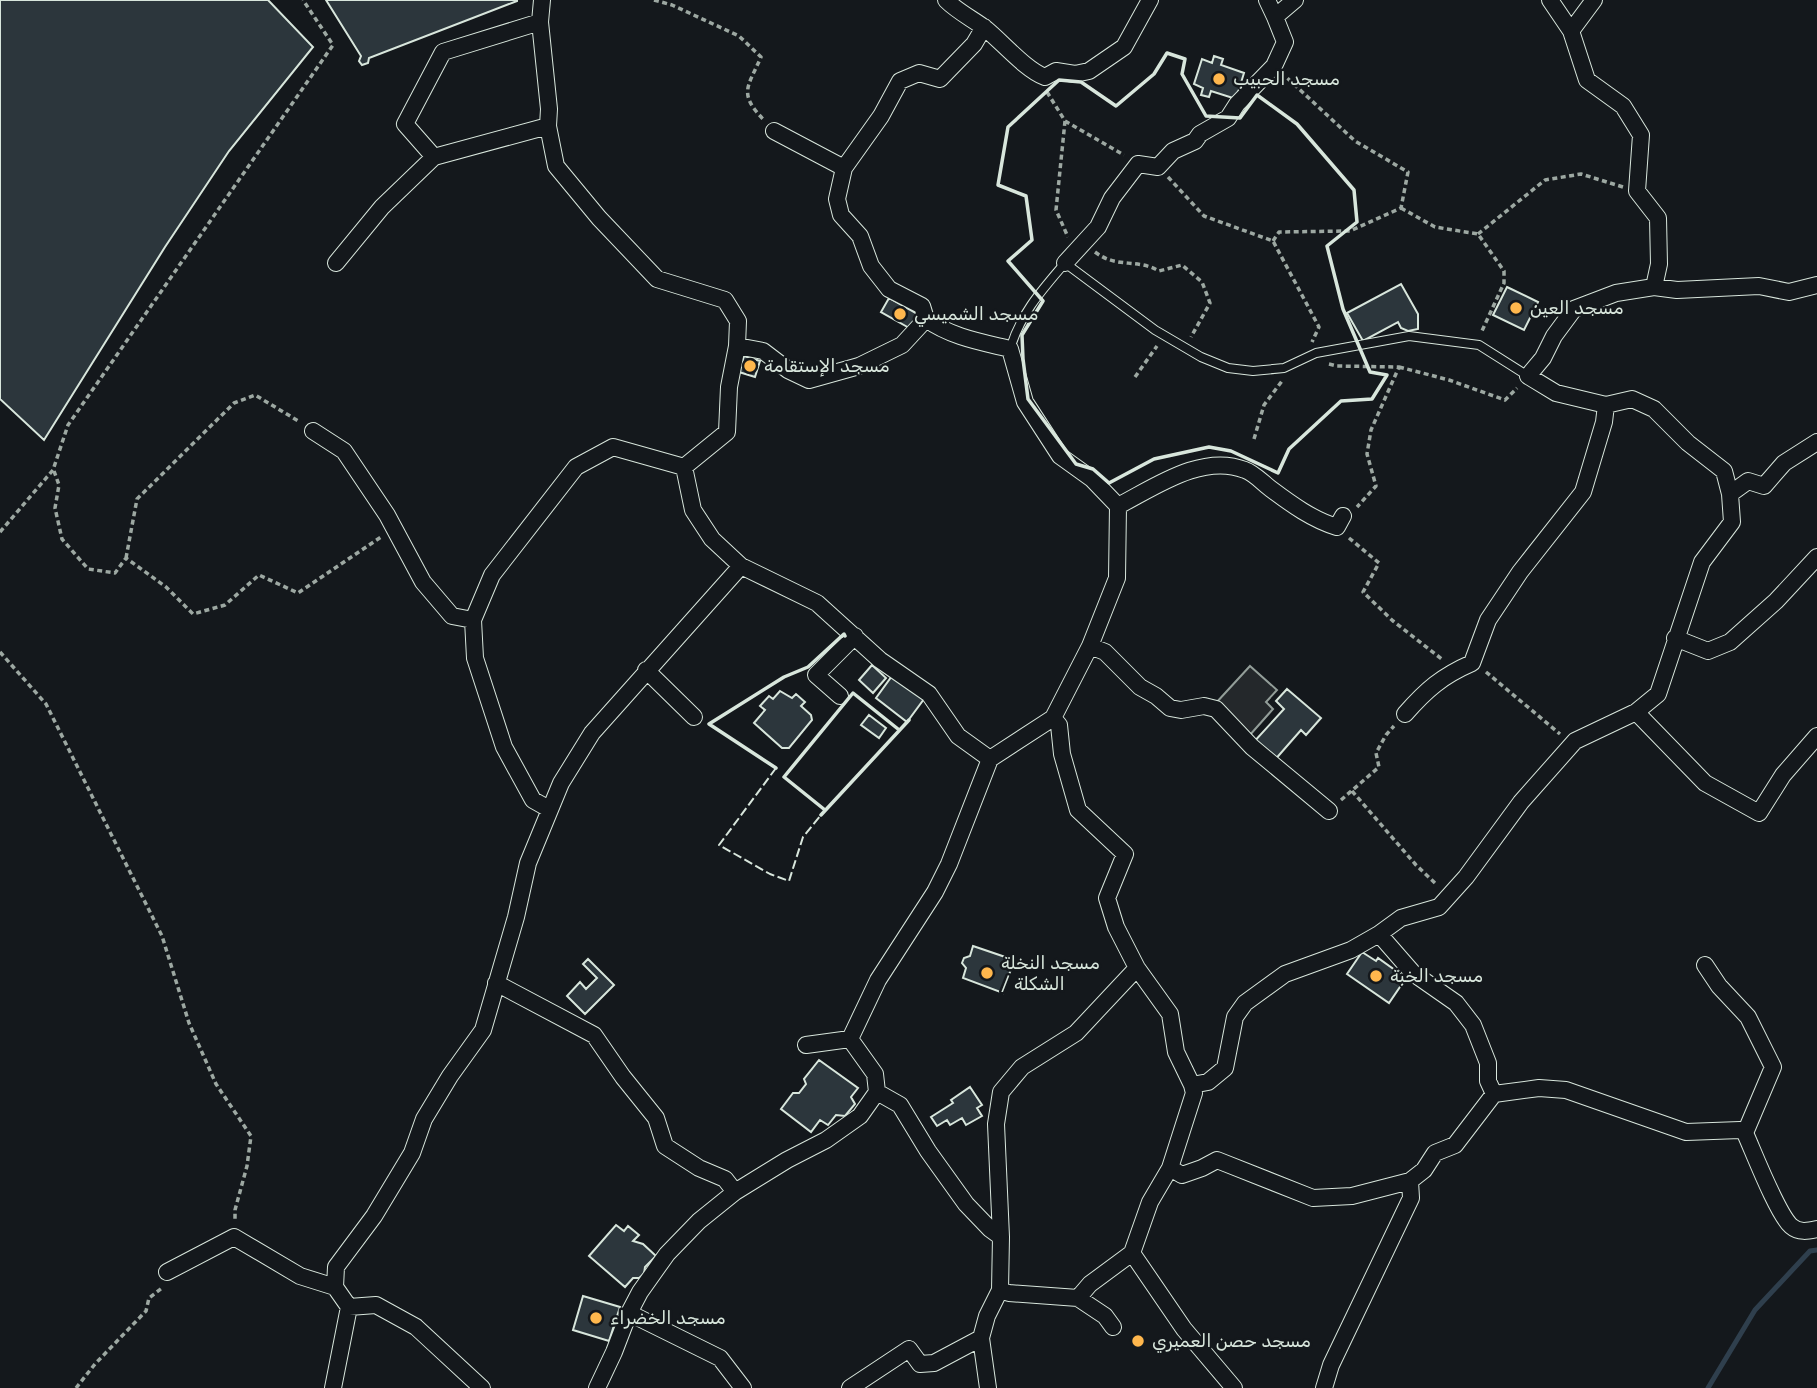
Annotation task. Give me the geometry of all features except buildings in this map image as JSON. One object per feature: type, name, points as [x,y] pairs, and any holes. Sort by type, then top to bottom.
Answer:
[{"type":"street","points":[[542,0],[540,22],[550,109],[548,126],[556,166],[599,218],[657,279],[725,300],[738,321],[737,346],[729,387],[727,432],[684,467]]},
{"type":"street","points":[[946,0],[956,10],[984,27],[1034,73],[1045,77],[1056,71],[1074,74],[1089,71],[1124,47],[1150,0]]},
{"type":"street","points":[[1074,253],[1098,227],[1112,198],[1138,164],[1158,167],[1173,151],[1195,141],[1200,134],[1228,117],[1274,66],[1285,42],[1267,0]]},
{"type":"street","points":[[1275,16],[1295,0]]},
{"type":"street","points":[[1550,0],[1572,31],[1587,80],[1623,106],[1641,135],[1637,191],[1658,218],[1659,264],[1654,287]]},
{"type":"street","points":[[1572,31],[1594,0]]},
{"type":"street","points":[[434,157],[405,124],[443,52],[540,22]]},
{"type":"street","points":[[850,1039],[878,981],[939,883],[990,758],[1053,718],[1090,646],[1117,578],[1118,506],[1060,456],[1025,402],[1010,349],[938,328],[926,319],[922,306],[889,289],[871,266],[860,236],[841,215],[837,199],[844,168],[881,116],[900,80],[919,73],[940,79],[974,44],[984,27]]},
{"type":"street","points":[[336,263],[382,207],[434,157],[548,126]]},
{"type":"street","points":[[774,131],[844,168]]},
{"type":"street","points":[[1192,1085],[1208,1082],[1225,1068],[1235,1017],[1245,1003],[1285,974],[1351,950],[1401,918],[1439,907],[1466,877],[1521,802],[1574,741],[1636,712],[1658,694],[1702,562],[1732,522],[1730,494],[1724,471],[1688,443],[1654,410],[1632,399],[1605,405],[1556,393],[1528,376],[1544,358],[1554,336],[1574,309],[1616,293],[1654,287],[1676,290],[1759,286],[1789,292],[1817,285]]},
{"type":"street","points":[[737,346],[763,351],[788,370],[809,380],[859,366],[902,345],[926,319]]},
{"type":"street","points":[[1405,715],[1429,687],[1472,663],[1488,620],[1520,572],[1583,492],[1604,422],[1605,405]]},
{"type":"street","points":[[313,431],[344,451],[394,528],[422,582],[452,616],[473,620]]},
{"type":"street","points":[[1730,494],[1748,481],[1763,485],[1784,463],[1817,442]]},
{"type":"street","points":[[549,809],[533,800],[504,747],[475,658],[473,620],[492,575],[576,467],[613,447],[684,467]]},
{"type":"street","points":[[1118,506],[1171,479],[1210,464],[1246,470],[1290,504],[1325,524],[1340,522]]},
{"type":"street","points":[[684,467],[693,510],[712,539],[741,566],[817,603],[880,660],[929,694],[958,736],[990,758]]},
{"type":"street","points":[[1675,638],[1708,651],[1730,642],[1776,600],[1817,556]]},
{"type":"street","points":[[335,1287],[336,1267],[374,1216],[412,1153],[424,1119],[483,1030],[516,917],[528,863],[561,783],[592,733],[741,566]]},
{"type":"street","points":[[840,696],[816,675],[855,636]]},
{"type":"street","points":[[1090,646],[1105,652],[1140,687],[1156,695],[1170,709],[1204,706],[1216,709],[1252,747],[1329,811]]},
{"type":"street","points":[[646,670],[694,718]]},
{"type":"street","points":[[1636,712],[1705,783],[1759,813],[1783,775],[1817,736]]},
{"type":"street","points":[[1053,718],[1059,725],[1062,754],[1078,810],[1125,854],[1107,898],[1116,927],[1137,968],[1170,1014],[1175,1052],[1194,1093],[1170,1168],[1150,1202],[1132,1253],[1090,1284],[1077,1298]]},
{"type":"street","points":[[1379,934],[1413,973],[1456,1003],[1474,1026],[1488,1063],[1488,1081],[1494,1094]]},
{"type":"street","points":[[1704,965],[1718,986],[1748,1017],[1773,1067],[1745,1133]]},
{"type":"street","points":[[988,1388],[981,1338],[987,1316],[1000,1290],[1001,1237],[996,1124],[1001,1092],[1022,1067],[1076,1033],[1137,968]]},
{"type":"street","points":[[496,982],[594,1035],[656,1118],[665,1146],[699,1168],[725,1179],[736,1192]]},
{"type":"street","points":[[806,1045],[850,1039]]},
{"type":"street","points":[[597,1388],[629,1313],[640,1292],[667,1254],[699,1221],[736,1192],[787,1160],[826,1140],[860,1116],[877,1092],[875,1073],[850,1039]]},
{"type":"street","points":[[1170,1168],[1182,1175],[1217,1160],[1314,1199],[1352,1196],[1410,1181],[1424,1170],[1435,1153],[1455,1144],[1494,1094],[1539,1088],[1566,1090],[1686,1132],[1740,1130],[1745,1133],[1777,1204],[1791,1226],[1801,1231],[1817,1229]]},
{"type":"street","points":[[877,1092],[900,1105],[928,1151],[966,1204],[1001,1237]]},
{"type":"street","points":[[1324,1388],[1331,1364],[1411,1198],[1410,1181]]},
{"type":"street","points":[[167,1272],[234,1237],[300,1276],[335,1287],[349,1307],[334,1388]]},
{"type":"street","points":[[1132,1253],[1184,1329],[1234,1388]]},
{"type":"street","points":[[1000,1290],[1077,1298],[1105,1316],[1113,1328]]},
{"type":"street","points":[[349,1307],[376,1305],[416,1328],[482,1388]]},
{"type":"street","points":[[629,1313],[720,1358],[743,1388]]},
{"type":"street","points":[[850,1388],[909,1349],[920,1364],[934,1363],[981,1338]]},
{"type":"lane","points":[[1010,349],[1029,306],[1074,253],[1164,335],[1184,348],[1228,368],[1284,369],[1322,352],[1409,337],[1479,345],[1528,376]]},
{"type":"path","points":[[0,532],[53,470],[68,425],[332,44],[303,0]]},
{"type":"path","points":[[654,0],[672,5],[739,36],[761,57],[747,91],[748,103],[774,131]]},
{"type":"path","points":[[1274,66],[1355,141],[1408,172],[1401,208]]},
{"type":"path","points":[[1034,73],[1065,121],[1138,164]]},
{"type":"path","points":[[1065,121],[1056,210],[1074,253],[1124,265],[1146,264],[1158,271],[1182,265],[1202,282],[1210,303],[1184,348]]},
{"type":"path","points":[[1158,167],[1204,216],[1273,242],[1319,327],[1306,358]]},
{"type":"path","points":[[1478,234],[1545,180],[1581,174],[1637,191]]},
{"type":"path","points":[[1401,208],[1435,227],[1478,234],[1504,271],[1504,283],[1482,326],[1479,345]]},
{"type":"path","points":[[1273,242],[1279,232],[1350,232],[1401,208]]},
{"type":"path","points":[[1135,376],[1164,335]]},
{"type":"path","points":[[1322,352],[1326,363],[1337,366],[1399,367],[1449,380],[1505,400],[1528,376]]},
{"type":"path","points":[[1399,367],[1371,430],[1367,454],[1376,486],[1361,505],[1340,522],[1379,563],[1363,592],[1393,621],[1456,670]]},
{"type":"path","points":[[1254,439],[1264,405],[1283,378],[1284,369]]},
{"type":"path","points":[[53,470],[59,485],[55,508],[62,539],[88,569],[115,573],[126,558],[137,499],[234,403],[255,395],[313,431]]},
{"type":"path","points":[[126,558],[166,587],[193,614],[225,606],[258,575],[298,593],[394,528]]},
{"type":"path","points":[[0,652],[46,704],[162,936],[189,1023],[216,1084],[251,1136],[247,1166],[235,1210],[234,1237]]},
{"type":"path","points":[[1472,663],[1489,674],[1558,734],[1574,741]]},
{"type":"path","points":[[1329,811],[1379,767],[1376,753],[1386,735],[1405,715]]},
{"type":"path","points":[[1352,791],[1416,865],[1449,896]]},
{"type":"path","points":[[76,1388],[146,1311],[149,1298],[170,1282],[167,1272]]},
{"type":"shaded area","points":[[1250,666],[1277,690],[1266,702],[1273,709],[1249,736],[1215,704]]},
{"type":"waterway","points":[[1708,1388],[1755,1310],[1810,1251],[1817,1250]]},
{"type":"fence","points":[[776,768],[719,845],[770,874],[789,881],[803,837],[821,815]]},
{"type":"wall","points":[[1167,53],[1185,59],[1182,74],[1206,116],[1240,118],[1257,95],[1297,124],[1354,190],[1357,222],[1327,246],[1343,309],[1370,372],[1387,375],[1372,399],[1341,401],[1289,449],[1278,473],[1231,451],[1209,447],[1154,459],[1109,483],[1093,469],[1076,464],[1028,399],[1022,335],[1043,301],[1008,261],[1032,240],[1026,196],[998,185],[1008,127],[1059,80],[1081,82],[1116,106],[1154,74],[1167,53]]},
{"type":"wall","points":[[776,768],[709,724],[784,677],[808,667],[844,634],[845,636]]},
{"type":"wall","points":[[825,810],[784,777],[853,693],[898,729]]},
{"type":"wall","points":[[821,815],[909,720]]},
{"type":"place","name":"مسجد الحبيب","points":[[1219,79]]},
{"type":"place","name":"مسجد العين","points":[[1516,308]]},
{"type":"place","name":"مسجد الشميسي","points":[[900,314]]},
{"type":"place","name":"مسجد الإستقامة","points":[[750,366]]},
{"type":"place","name":"مسجد النخلة / الشكلة","points":[[987,973]]},
{"type":"place","name":"مسجد الخبة","points":[[1376,976]]},
{"type":"place","name":"مسجد الخضراء","points":[[596,1318]]},
{"type":"place","name":"مسجد حصن العميري","points":[[1138,1341]]}]
